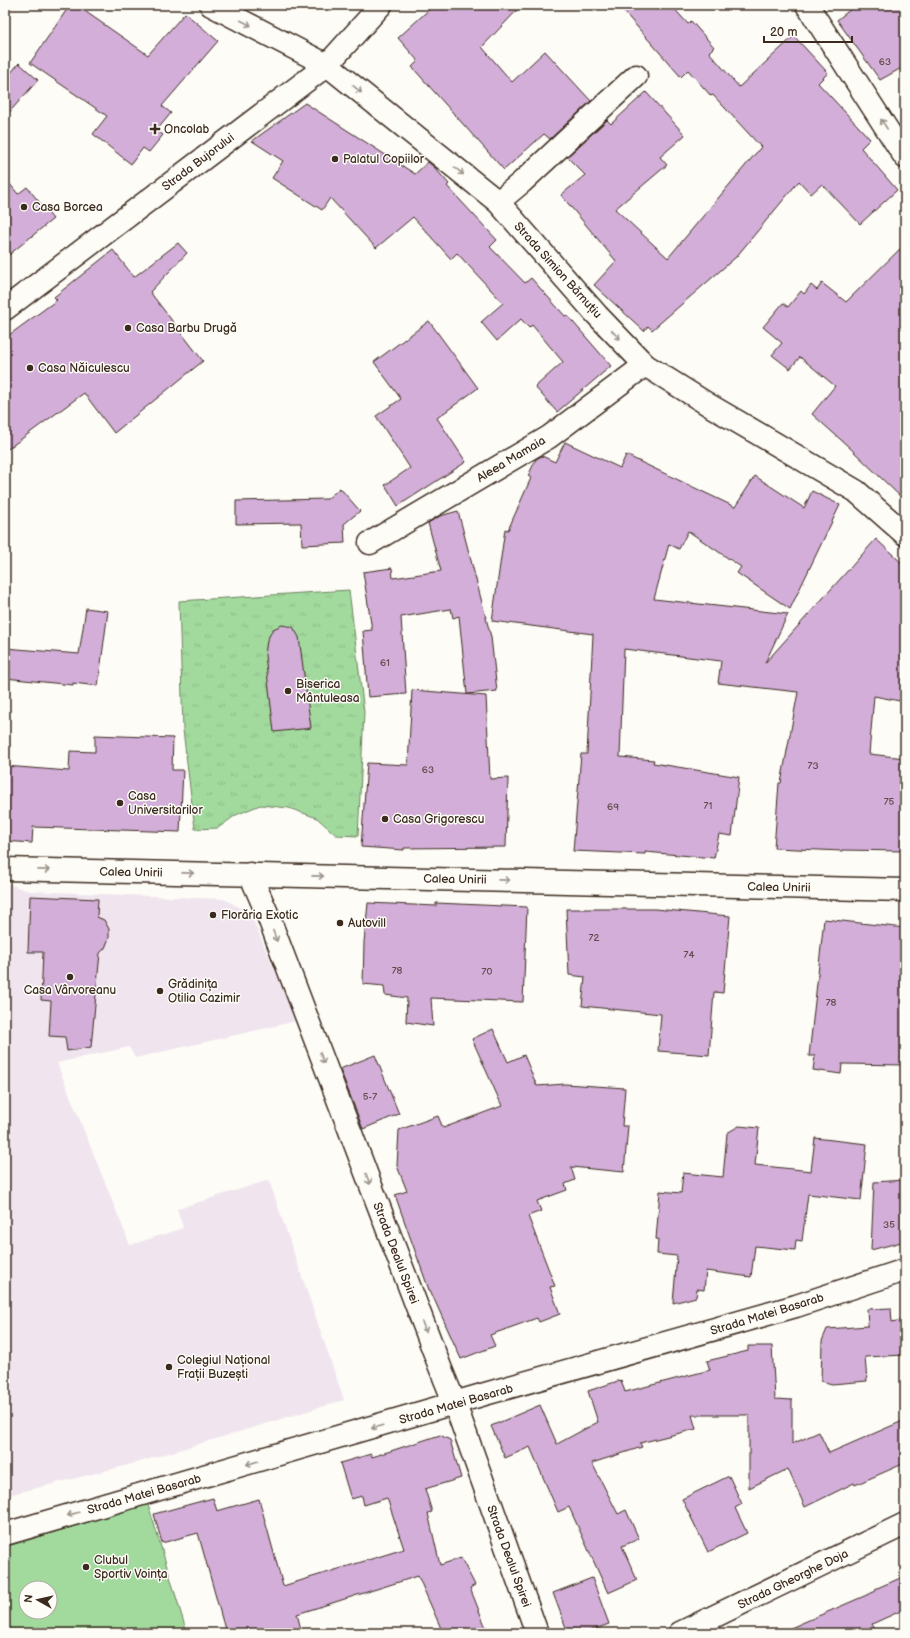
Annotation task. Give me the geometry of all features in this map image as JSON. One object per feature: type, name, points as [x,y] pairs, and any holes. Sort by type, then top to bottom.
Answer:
[{"type":"street","name":"Strada Simion Bărnuțiu","points":[[211,5],[327,65],[498,202],[597,315],[645,364],[709,405],[856,491],[905,534]]},
{"type":"street","name":"Strada Bujorului","points":[[5,309],[327,65],[381,5]]},
{"type":"street","points":[[807,5],[905,157]]},
{"type":"street","points":[[498,202],[522,182],[636,76]]},
{"type":"street","name":"Aleea Mamaia","points":[[370,543],[549,437],[645,364]]},
{"type":"street","name":"Calea Unirii","points":[[5,870],[250,874],[905,890]]},
{"type":"street","name":"Strada Dealul Spirei","points":[[250,874],[267,913],[455,1404],[537,1633]]},
{"type":"street","name":"Strada Matei Basarab","points":[[5,1534],[796,1306],[905,1270]]},
{"type":"street","name":"Strada Gheorghe Doja","points":[[680,1633],[905,1524]]},
{"type":"shaded area","points":[[5,883],[29,891],[224,899],[250,913],[297,1021],[135,1058],[129,1047],[57,1063],[130,1245],[183,1228],[177,1209],[269,1180],[344,1400],[136,1463],[5,1496]]},
{"type":"green space","points":[[349,590],[364,712],[358,836],[336,835],[317,818],[289,808],[260,805],[236,815],[218,828],[195,829],[183,730],[179,601]]},
{"type":"green space","name":"Clubul Sportiv Voința","points":[[148,1504],[187,1633],[5,1633],[5,1547]]},
{"type":"building","points":[[70,5],[76,5],[148,55],[185,13],[218,41],[162,106],[171,113],[157,130],[163,135],[149,152],[143,148],[131,164],[93,134],[107,116],[30,63]]},
{"type":"building","points":[[434,5],[522,5],[482,47],[512,82],[545,51],[591,101],[550,139],[544,134],[504,170],[412,67],[418,61],[398,38]]},
{"type":"building","points":[[618,5],[671,5],[688,24],[691,21],[714,47],[709,52],[739,87],[794,36],[828,73],[818,83],[870,139],[861,148],[897,190],[860,224],[822,184],[811,194],[799,181],[736,257],[652,330],[648,326],[644,331],[594,285],[616,261],[561,195],[585,175],[567,157],[607,120],[611,124],[646,92],[685,135],[660,157],[667,165],[615,209],[668,258],[761,147],[688,70],[681,77]]},
{"type":"building","points":[[856,5],[905,5],[905,66],[880,80],[837,20]]},
{"type":"building","points":[[19,63],[38,80],[5,117],[5,80]]},
{"type":"building","points":[[305,103],[415,174],[428,162],[434,167],[449,184],[447,186],[497,240],[490,247],[525,283],[531,278],[565,316],[567,315],[611,366],[557,412],[535,387],[563,362],[532,325],[529,328],[521,319],[497,341],[481,322],[503,303],[457,253],[451,259],[413,217],[376,248],[330,198],[322,210],[272,178],[283,161],[252,141]]},
{"type":"building","name":"Casa Borcea","points":[[5,178],[18,194],[27,187],[53,219],[5,258]]},
{"type":"building","points":[[178,243],[187,253],[150,292],[203,361],[114,433],[84,393],[5,451],[5,338],[57,300],[54,297],[113,250],[134,277]]},
{"type":"building","points":[[905,244],[905,501],[812,414],[835,386],[800,357],[790,369],[772,355],[782,343],[763,327],[783,303],[788,307],[801,291],[804,294],[811,285],[817,290],[822,283],[846,302]]},
{"type":"building","points":[[429,321],[478,388],[437,418],[466,462],[398,506],[385,485],[410,468],[376,416],[401,399],[374,362]]},
{"type":"building","points":[[565,442],[620,468],[626,455],[735,507],[755,476],[804,508],[812,491],[840,505],[790,609],[737,573],[741,567],[688,531],[679,549],[669,544],[654,599],[788,614],[765,663],[876,539],[905,566],[905,702],[874,696],[869,754],[905,758],[905,851],[842,851],[774,848],[779,783],[781,783],[798,692],[718,683],[721,661],[624,649],[620,757],[654,760],[653,763],[739,777],[732,836],[719,834],[714,858],[645,852],[645,854],[573,851],[581,754],[587,754],[593,634],[492,621],[505,529],[508,530],[531,478],[528,476],[536,459],[542,456],[555,462]]},
{"type":"building","points":[[340,488],[360,511],[344,524],[345,543],[302,545],[301,523],[236,524],[236,501],[327,499]]},
{"type":"building","points":[[458,511],[491,637],[497,691],[467,694],[459,616],[453,618],[451,609],[401,617],[406,694],[368,697],[363,631],[372,630],[363,572],[392,568],[393,578],[441,571],[428,523],[440,516]]},
{"type":"building","points":[[86,608],[108,611],[98,686],[5,678],[5,648],[79,654]]},
{"type":"building","name":"Biserica Mântuleasa","points":[[282,625],[293,627],[299,637],[311,728],[274,732],[265,655],[267,640],[273,629]]},
{"type":"building","points":[[412,690],[486,696],[490,779],[508,778],[506,847],[404,848],[404,850],[361,847],[367,763],[408,765]]},
{"type":"building","name":"Casa Universitarilor","points":[[95,735],[173,738],[172,770],[183,770],[180,832],[33,827],[32,843],[5,841],[5,766],[69,771],[70,751],[95,752]]},
{"type":"building","name":"Casa Vârvoreanu","points":[[30,896],[98,899],[97,917],[104,920],[109,929],[109,938],[105,948],[100,953],[91,1047],[67,1051],[65,1037],[49,1036],[51,1001],[41,1000],[43,952],[28,952]]},
{"type":"building","points":[[368,903],[436,906],[436,903],[527,907],[523,1002],[431,998],[433,1026],[406,1022],[407,998],[385,995],[384,986],[363,984],[364,942]]},
{"type":"building","points":[[566,909],[655,909],[730,916],[723,993],[714,992],[709,1055],[658,1051],[661,1014],[582,1006],[585,977],[569,975]]},
{"type":"building","points":[[824,919],[905,928],[905,1065],[842,1064],[841,1074],[813,1070],[815,1056],[809,1056]]},
{"type":"building","points":[[493,1029],[508,1062],[524,1055],[537,1086],[565,1084],[625,1088],[622,1126],[628,1126],[624,1172],[571,1167],[575,1180],[565,1184],[567,1190],[537,1201],[541,1211],[528,1216],[555,1286],[550,1287],[560,1314],[539,1322],[537,1318],[490,1335],[495,1346],[461,1359],[429,1290],[395,1195],[407,1191],[397,1166],[399,1130],[438,1116],[443,1128],[502,1106],[472,1039]]},
{"type":"building","points":[[375,1055],[399,1114],[363,1129],[340,1069]]},
{"type":"building","points":[[739,1126],[759,1128],[755,1165],[811,1171],[815,1138],[867,1144],[861,1200],[808,1194],[802,1241],[796,1240],[795,1250],[755,1246],[751,1277],[706,1271],[704,1290],[697,1289],[696,1297],[673,1303],[677,1256],[657,1254],[658,1239],[656,1239],[660,1191],[681,1193],[683,1173],[723,1177],[727,1133]]},
{"type":"building","points":[[904,1180],[905,1241],[871,1250],[874,1182]]},
{"type":"building","points":[[891,1308],[892,1322],[905,1319],[905,1355],[865,1357],[867,1381],[832,1384],[821,1381],[822,1341],[827,1329],[868,1326],[867,1309]]},
{"type":"building","points":[[748,1346],[772,1346],[775,1399],[792,1400],[792,1444],[819,1432],[829,1453],[905,1420],[905,1463],[855,1485],[854,1483],[805,1507],[788,1469],[749,1488],[749,1415],[692,1415],[696,1429],[640,1443],[642,1447],[592,1463],[618,1514],[626,1510],[639,1539],[622,1546],[637,1580],[608,1593],[569,1507],[558,1512],[530,1447],[505,1458],[491,1426],[540,1405],[557,1444],[598,1422],[588,1391],[621,1380],[625,1392],[710,1370],[707,1361],[748,1351]]},
{"type":"building","points":[[440,1435],[450,1440],[461,1478],[425,1489],[432,1512],[428,1513],[440,1565],[461,1558],[475,1585],[470,1588],[488,1633],[443,1633],[418,1576],[297,1614],[302,1633],[226,1633],[198,1533],[162,1543],[154,1514],[213,1498],[217,1511],[259,1499],[283,1586],[404,1549],[387,1498],[364,1505],[362,1496],[351,1499],[340,1463],[371,1454],[372,1457]]},
{"type":"building","points":[[729,1476],[742,1504],[735,1508],[747,1533],[708,1552],[682,1499]]},
{"type":"building","points":[[905,1576],[905,1609],[872,1624],[877,1633],[779,1633],[876,1591],[875,1589]]},
{"type":"building","points":[[592,1578],[609,1624],[584,1633],[568,1633],[553,1593]]},
{"type":"place","name":"Oncolab","points":[[155,129]]},
{"type":"place","name":"Palatul Copiilor","points":[[335,159]]},
{"type":"place","name":"Casa Borcea","points":[[24,207]]},
{"type":"place","name":"Casa Barbu Drugă","points":[[128,328]]},
{"type":"place","name":"Casa Năiculescu","points":[[30,368]]},
{"type":"place","name":"Biserica Mântuleasa","points":[[288,691]]},
{"type":"place","name":"Casa Universitarilor","points":[[120,803]]},
{"type":"place","name":"Casa Grigorescu","points":[[385,819]]},
{"type":"place","name":"Florăria Exotic","points":[[213,915]]},
{"type":"place","name":"Autovill","points":[[340,923]]},
{"type":"place","name":"Casa Vârvoreanu","points":[[70,977]]},
{"type":"place","name":"Grădinița Otilia Cazimir","points":[[160,991]]},
{"type":"place","name":"Colegiul Național Frații Buzești","points":[[169,1367]]},
{"type":"place","name":"Clubul Sportiv Voința","points":[[86,1567]]}]
